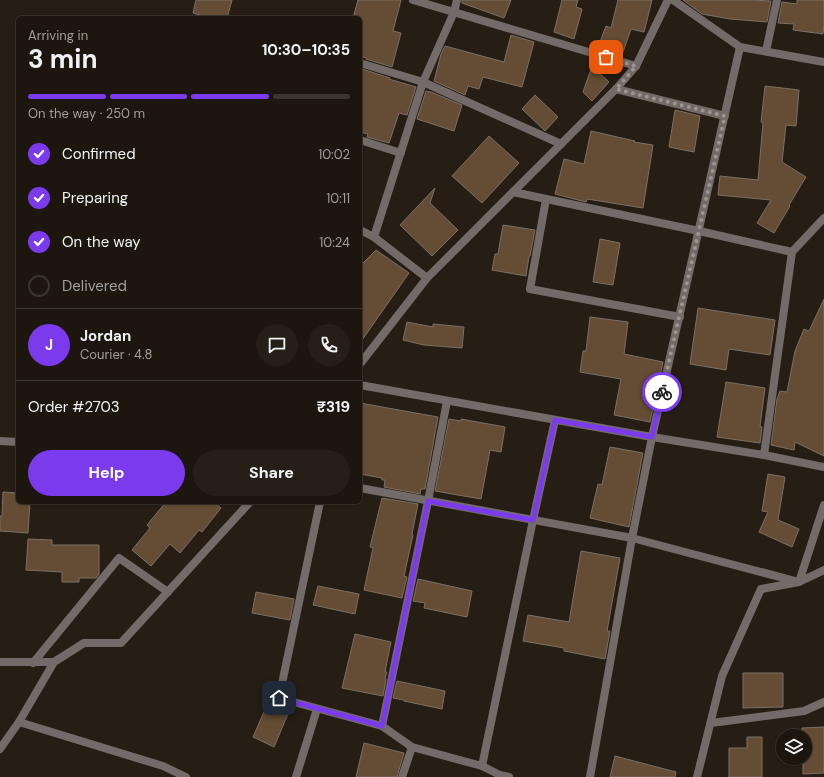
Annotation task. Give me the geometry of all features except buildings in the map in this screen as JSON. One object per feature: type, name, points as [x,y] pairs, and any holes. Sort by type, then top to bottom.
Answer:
[{"type":"street","points":[[413,0],[636,66]]},
{"type":"street","points":[[374,237],[423,82],[454,12],[456,0]]},
{"type":"street","points":[[362,361],[427,278],[616,89],[636,66],[668,0]]},
{"type":"street","points":[[673,0],[740,47],[824,62]]},
{"type":"street","points":[[766,51],[777,0]]},
{"type":"street","points":[[590,777],[632,538],[652,437],[740,47]]},
{"type":"street","points":[[362,64],[423,82],[561,144]]},
{"type":"street","points":[[616,89],[725,116]]},
{"type":"street","points":[[362,141],[401,153]]},
{"type":"street","points":[[513,192],[792,252]]},
{"type":"street","points":[[546,199],[530,289],[680,317]]},
{"type":"street","points":[[764,455],[792,252],[824,218]]},
{"type":"street","points":[[362,231],[374,237],[427,278]]},
{"type":"street","points":[[362,385],[652,437],[764,455],[824,467]]},
{"type":"street","points":[[382,726],[447,401]]},
{"type":"street","points":[[482,766],[555,420]]},
{"type":"street","points":[[0,441],[16,442]]},
{"type":"street","points":[[362,488],[632,538],[799,582]]},
{"type":"street","points":[[0,749],[19,722],[54,662],[84,643],[121,643],[248,504]]},
{"type":"street","points":[[320,504],[279,698],[382,726],[412,747],[482,766],[499,776],[509,777]]},
{"type":"street","points":[[799,582],[824,505]]},
{"type":"street","points":[[33,663],[119,558],[168,592]]},
{"type":"street","points":[[697,777],[722,676],[761,589],[799,582],[824,570]]},
{"type":"street","points":[[0,662],[54,662]]},
{"type":"street","points":[[710,723],[804,712],[824,702]]},
{"type":"street","points":[[296,777],[317,709]]},
{"type":"street","points":[[19,722],[163,766],[186,777]]},
{"type":"street","points":[[402,777],[412,747]]},
{"type":"way so far","points":[[606,57],[636,66],[616,89],[725,116],[662,392]]},
{"type":"route","points":[[279,698],[382,726],[428,501],[533,520],[555,420],[652,437],[662,392]]}]
